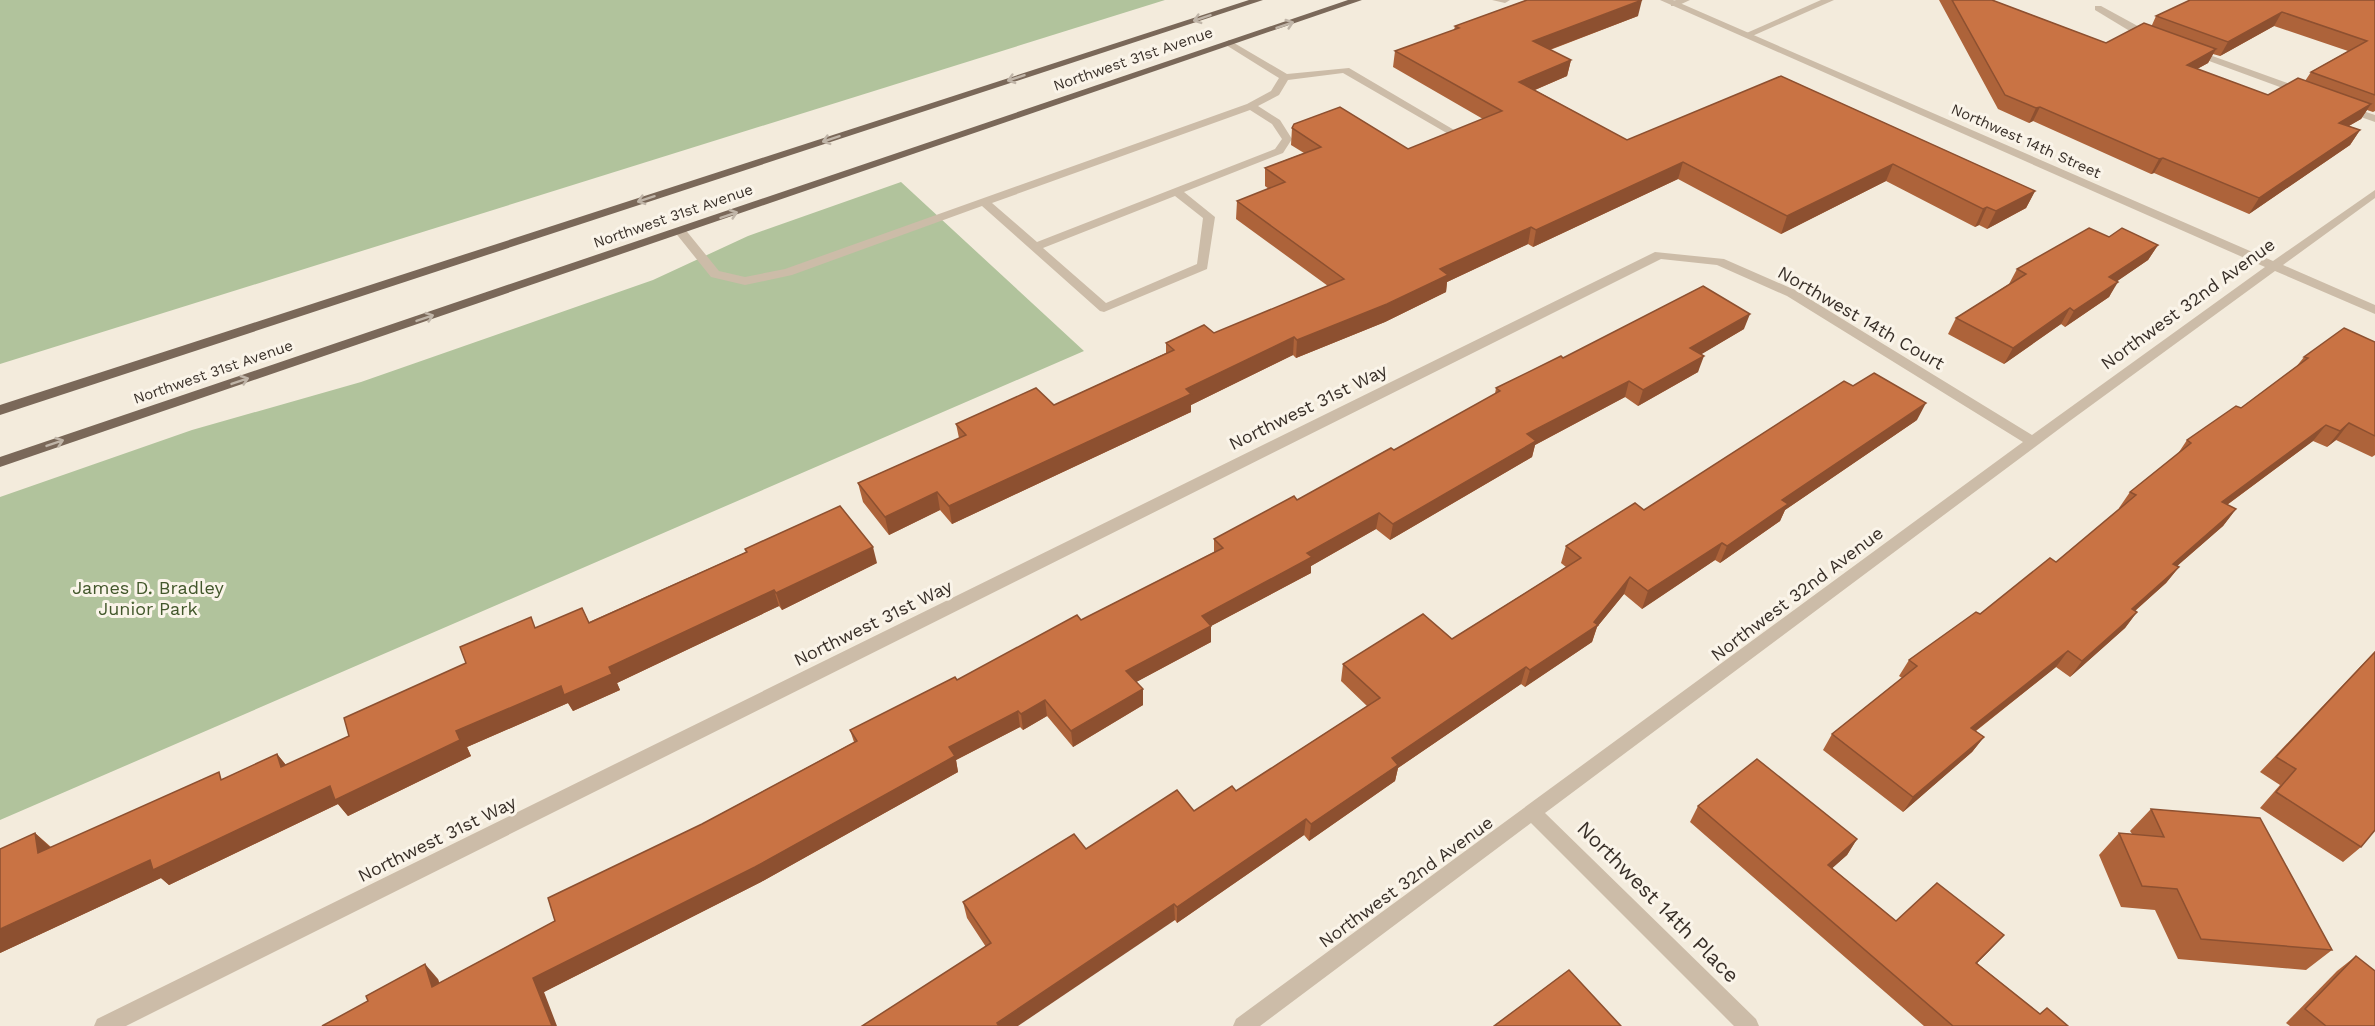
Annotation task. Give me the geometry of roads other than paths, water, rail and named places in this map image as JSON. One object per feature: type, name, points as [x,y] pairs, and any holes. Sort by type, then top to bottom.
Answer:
[{"type":"main road","name":"Northwest 31st Avenue","points":[[0,410],[1258,0]]},
{"type":"main road","name":"Northwest 31st Avenue","points":[[0,462],[1357,0]]},
{"type":"street","points":[[1497,0],[1504,0]]},
{"type":"street","points":[[1747,35],[1829,0]]},
{"type":"street","name":"Northwest 14th Street","points":[[1675,1],[1747,35],[2375,310]]},
{"type":"street","points":[[2102,6],[2136,31],[2158,39]]},
{"type":"street","points":[[1229,43],[1286,77],[1345,70],[1461,137]]},
{"type":"street","points":[[2180,47],[2310,95]]},
{"type":"street","points":[[680,231],[715,274],[745,281],[788,272],[1251,105],[1275,93],[1286,77]]},
{"type":"street","points":[[2332,103],[2375,119]]},
{"type":"street","points":[[1035,247],[1279,151],[1287,139],[1276,122],[1251,105]]},
{"type":"street","points":[[984,202],[1104,308],[1203,266],[1209,217],[1176,191]]},
{"type":"street","name":"Northwest 32nd Avenue","points":[[1243,1026],[2033,442],[2375,193]]},
{"type":"street","name":"Northwest 14th Court","points":[[1659,255],[1720,262],[1791,293],[2033,442]]},
{"type":"street","name":"Northwest 31st Way","points":[[104,1026],[1659,255]]},
{"type":"street","name":"Northwest 14th Place","points":[[1533,813],[1749,1026]]},
{"type":"park label","name":"James D. Bradley Junior Park","points":[[148,598]]}]
